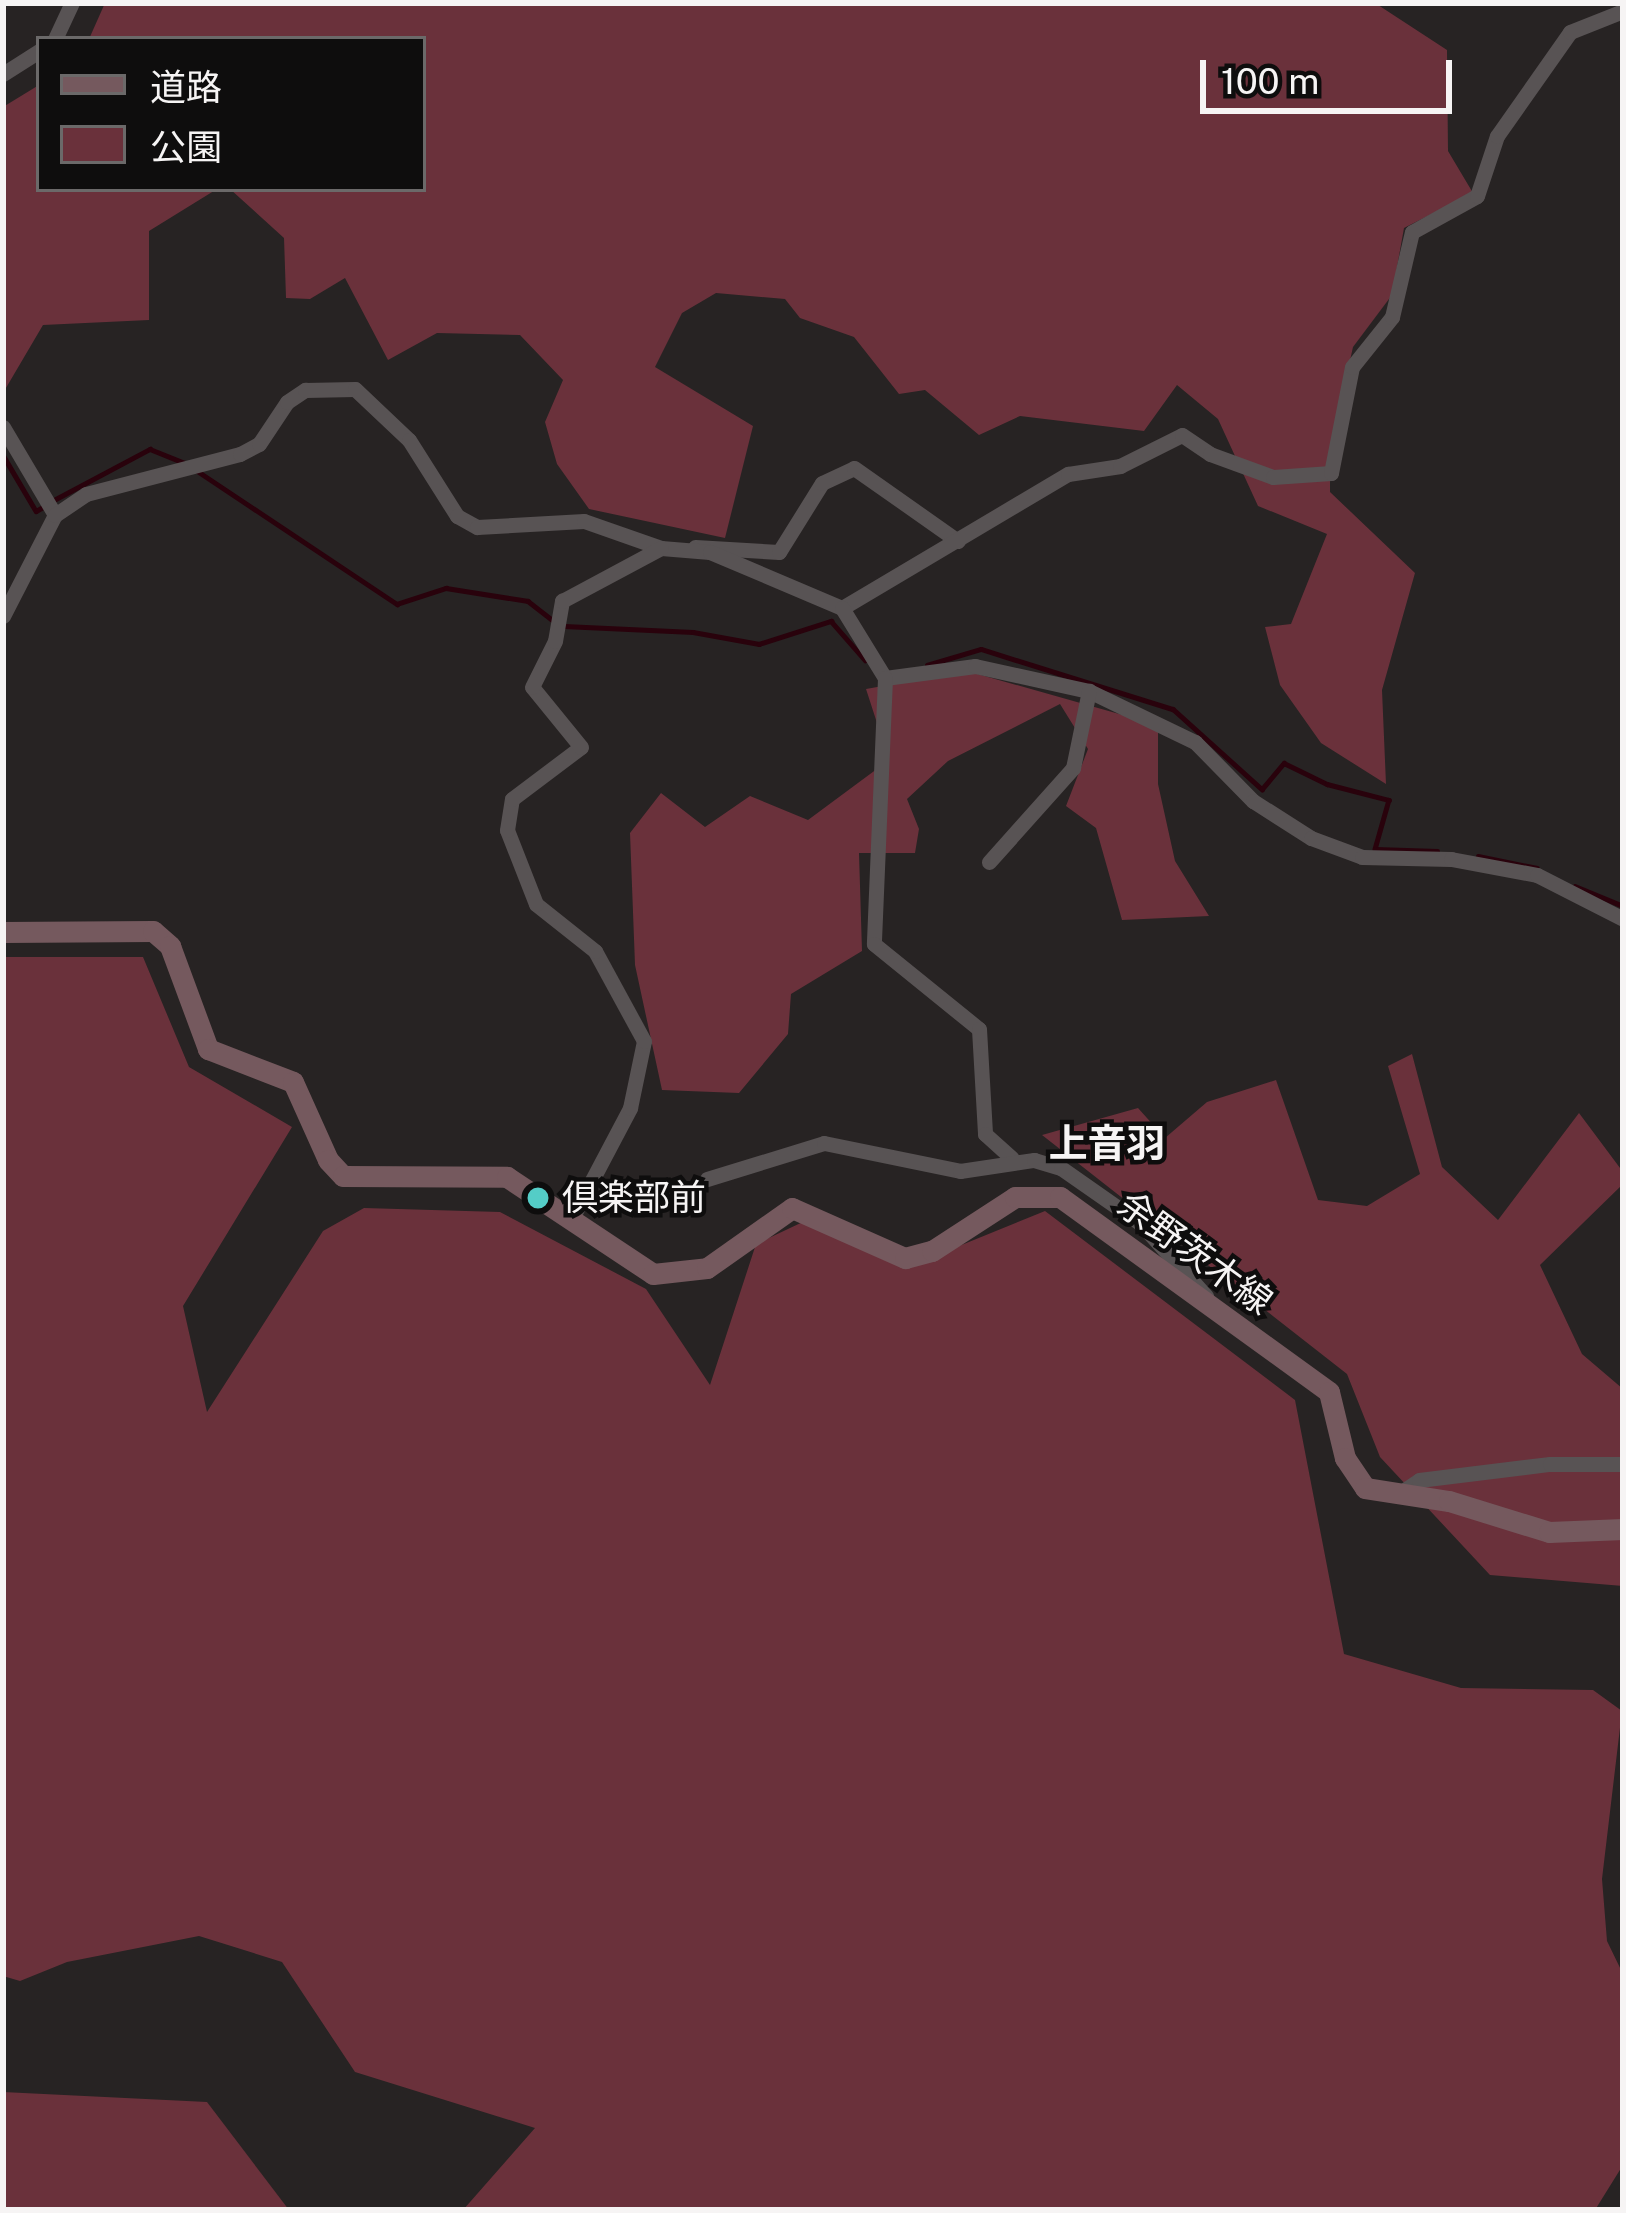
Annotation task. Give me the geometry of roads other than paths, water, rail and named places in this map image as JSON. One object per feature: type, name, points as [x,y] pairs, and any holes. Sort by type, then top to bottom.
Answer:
[{"type":"main road","name":"余野茨木線","points":[[3,932],[153,931],[170,946],[208,1048],[293,1082],[328,1160],[343,1176],[507,1177],[635,1269],[677,1275],[706,1268],[792,1208],[905,1258],[932,1251],[1015,1197],[1037,1191],[1060,1197],[1127,1241],[1212,1313],[1329,1392],[1353,1476],[1395,1496],[1449,1501],[1550,1532],[1623,1529]]},
{"type":"street","points":[[56,36],[72,3]]},
{"type":"street","points":[[842,608],[1068,474],[1120,466],[1182,435],[1210,454],[1273,476],[1331,473],[1352,367],[1392,317],[1412,232],[1477,196],[1497,136],[1570,32],[1623,11]]},
{"type":"street","points":[[3,74],[36,53]]},
{"type":"street","points":[[3,616],[55,515],[86,494],[240,454],[259,444],[286,402],[328,386],[355,389],[410,440],[443,499],[477,527],[584,521],[661,548],[710,552],[842,608],[885,678],[874,944],[979,1030],[985,1134],[1012,1158]]},
{"type":"street","points":[[3,427],[55,515]]},
{"type":"street","points":[[686,550],[706,542],[779,552],[822,483],[854,468],[958,541]]},
{"type":"street","points":[[571,1220],[630,1108],[644,1041],[595,951],[536,904],[507,830],[512,799],[581,747],[532,687],[555,641],[562,601],[661,548]]},
{"type":"street","points":[[885,678],[975,666],[1089,691],[1195,742],[1253,801],[1311,838],[1363,857],[1450,859],[1537,875],[1623,920]]},
{"type":"street","points":[[989,862],[1073,768],[1089,691]]},
{"type":"street","points":[[707,1180],[824,1143],[960,1171],[1012,1158],[1061,1168],[1141,1224],[1209,1299],[1212,1313]]},
{"type":"street","points":[[1395,1496],[1418,1480],[1550,1464],[1623,1464]]},
{"type":"waterway","points":[[52,501],[150,449],[187,464]]},
{"type":"waterway","points":[[3,455],[36,511],[43,507]]},
{"type":"waterway","points":[[196,470],[397,604],[446,588],[528,601],[554,621]]},
{"type":"waterway","points":[[564,626],[693,632],[759,644],[831,621],[865,660]]},
{"type":"waterway","points":[[927,665],[981,649],[1173,709],[1262,789],[1284,763],[1327,784],[1389,800],[1375,849],[1437,851]]},
{"type":"waterway","points":[[1478,856],[1537,868]]},
{"type":"waterway","points":[[1575,886],[1623,906]]},
{"type":"place","name":"倶楽部前","points":[[538,1198]]},
{"type":"district","name":"上音羽","points":[[1107,1143]]}]
